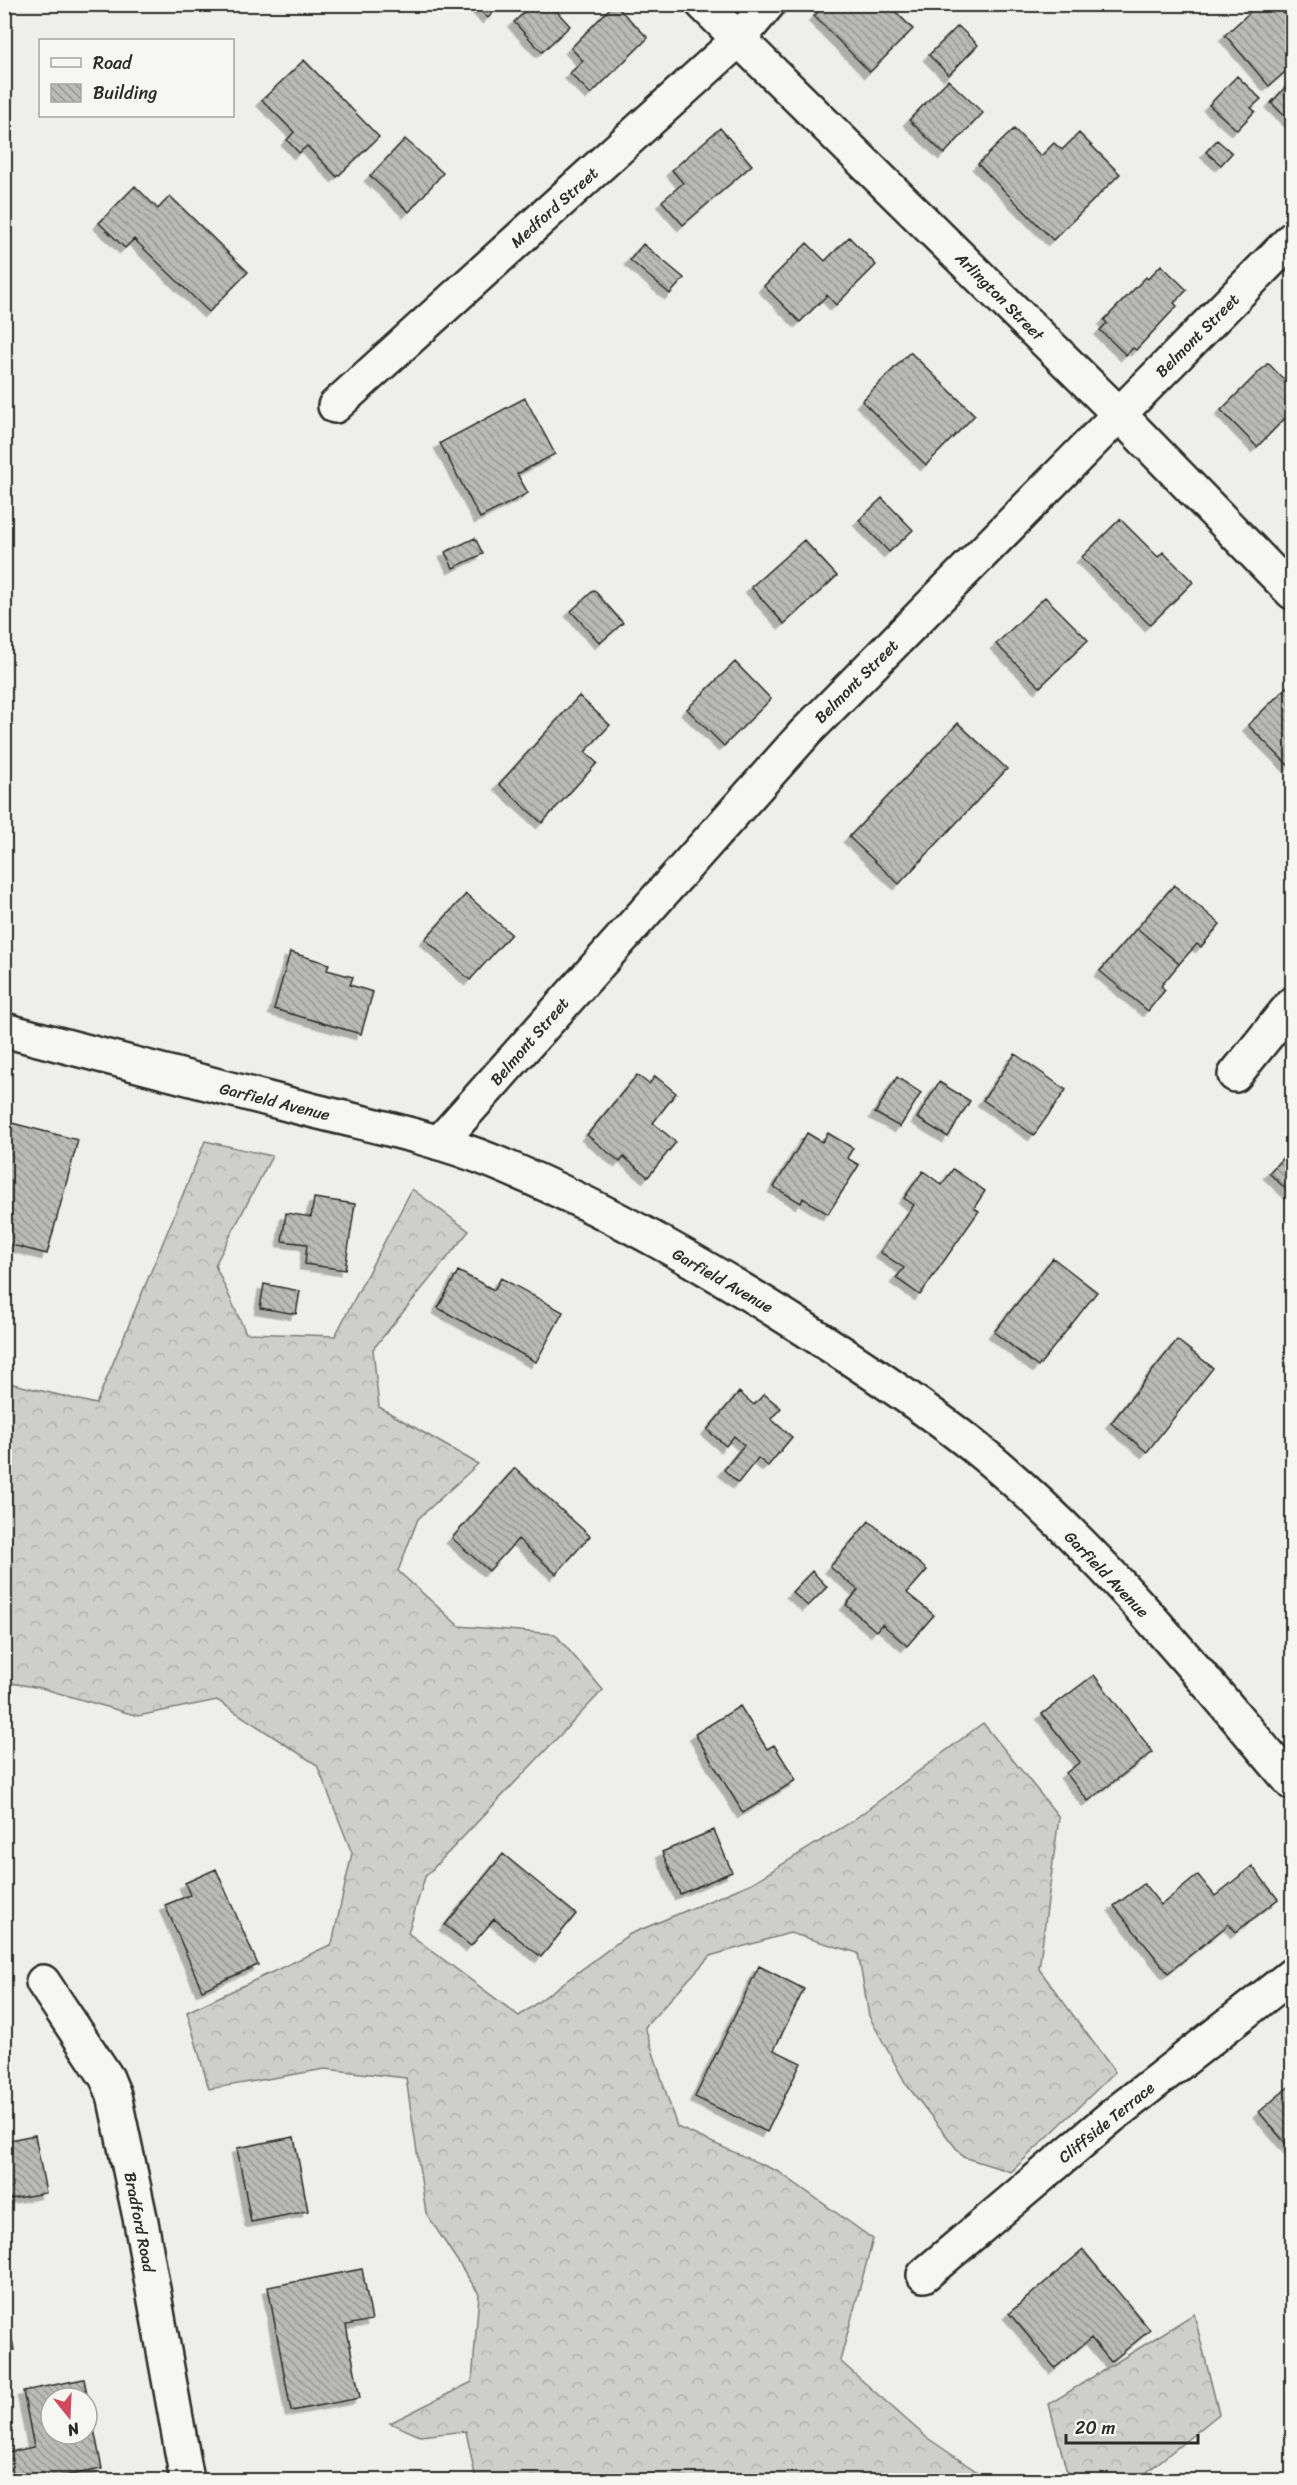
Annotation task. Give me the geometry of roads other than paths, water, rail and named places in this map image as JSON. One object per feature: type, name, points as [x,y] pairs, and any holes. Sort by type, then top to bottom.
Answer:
[{"type":"street","name":"Arlington Street","points":[[703,4],[1119,414],[1293,592]]},
{"type":"street","name":"Medford Street","points":[[335,406],[738,40],[768,4]]},
{"type":"street","name":"Belmont Street","points":[[439,1143],[805,733],[1293,239]]},
{"type":"street","points":[[1235,1075],[1293,1004]]},
{"type":"street","name":"Garfield Avenue","points":[[4,1030],[439,1143],[494,1162],[601,1211],[741,1287],[911,1399],[988,1458],[1047,1511],[1199,1674],[1293,1783]]},
{"type":"street","name":"Cliffside Terrace","points":[[924,2275],[1112,2116],[1293,1975]]},
{"type":"street","name":"Bradford Road","points":[[43,1982],[107,2078],[114,2095],[141,2222],[187,2481]]}]
